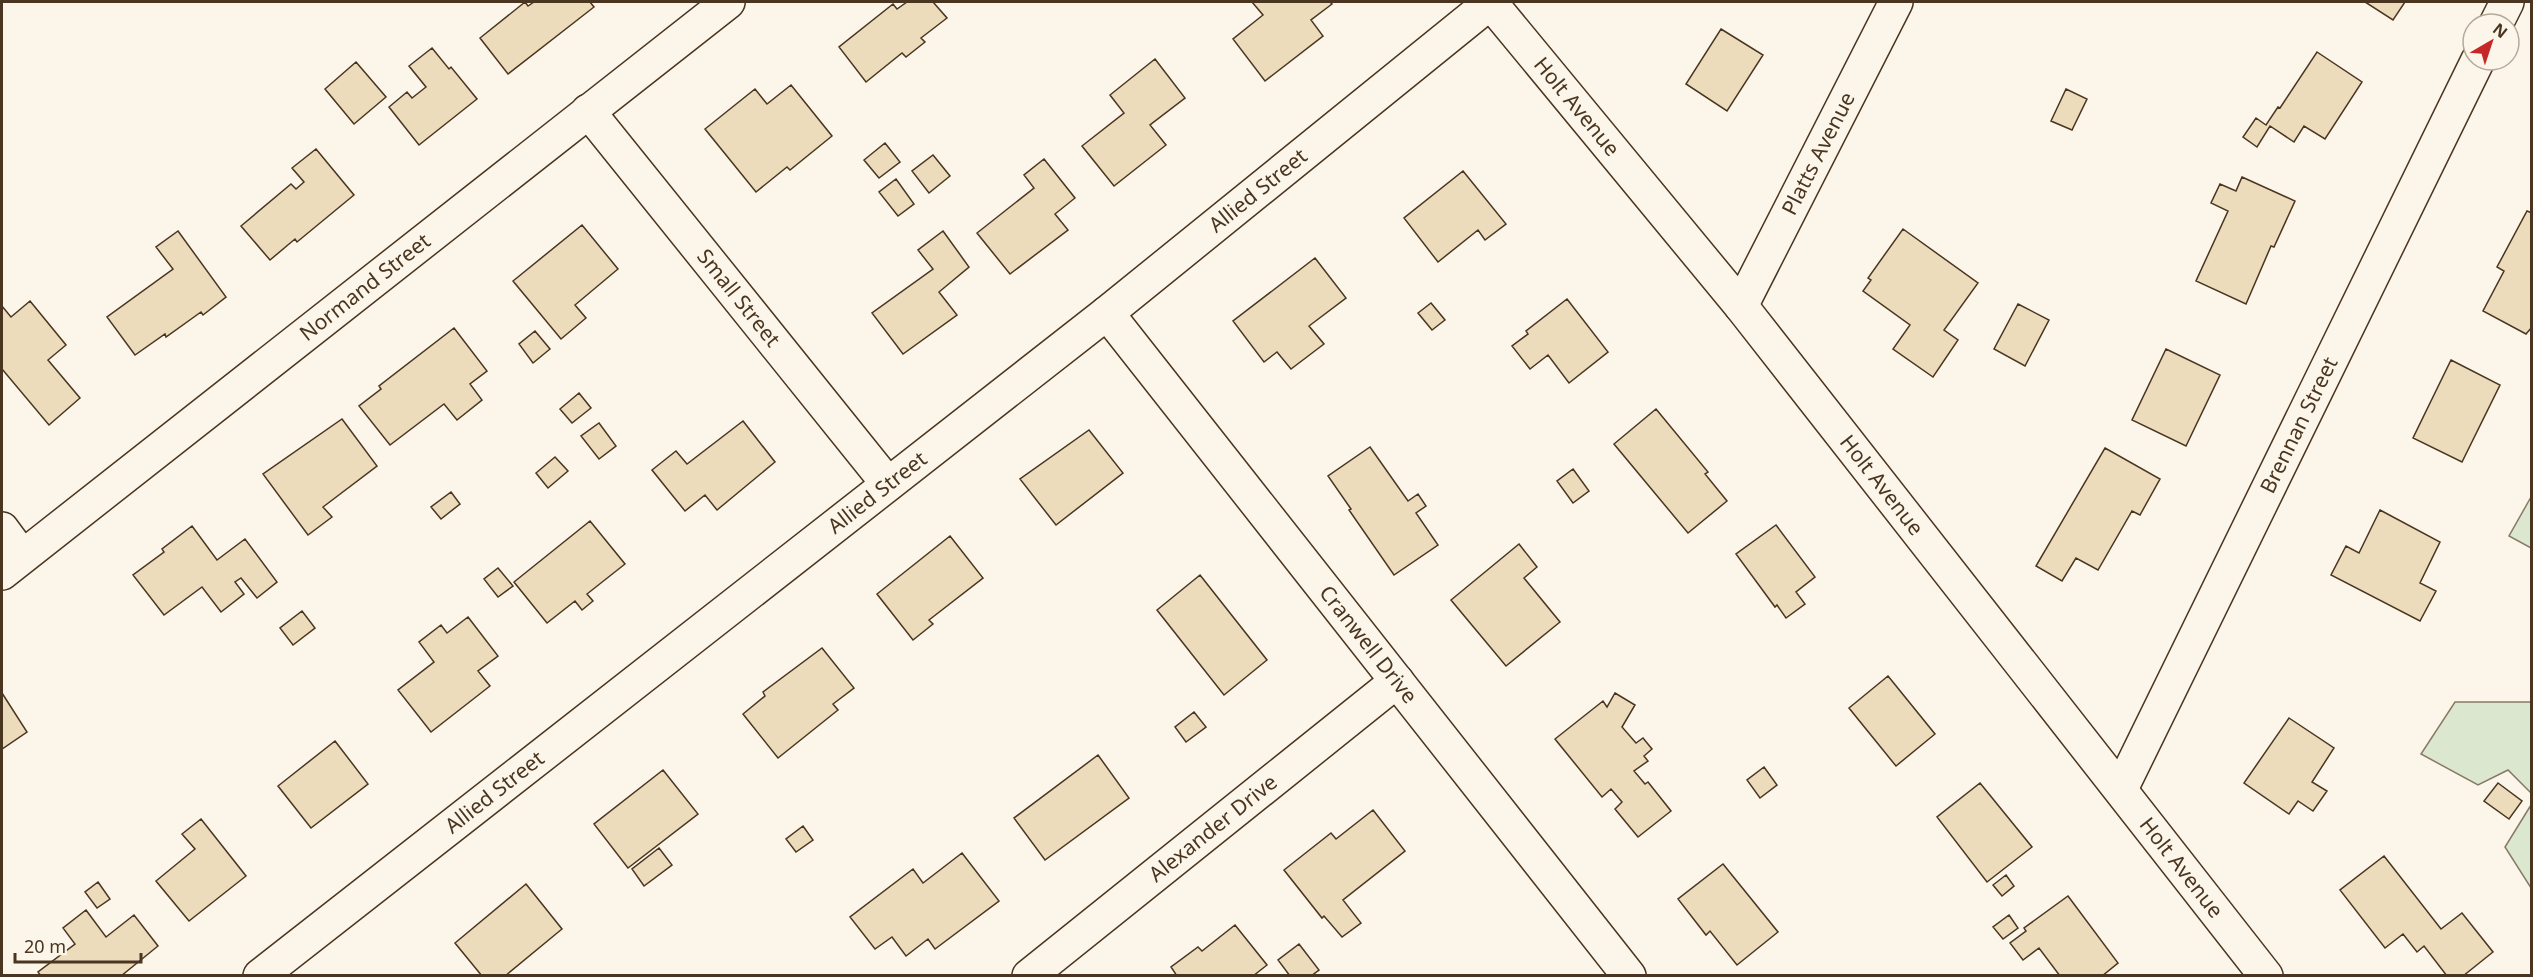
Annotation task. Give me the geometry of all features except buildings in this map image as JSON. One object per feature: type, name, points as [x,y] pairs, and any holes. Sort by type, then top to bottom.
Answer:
[{"type":"street","name":"Normand Street","points":[[12,564],[728,2]]},
{"type":"street","name":"Holt Avenue","points":[[1491,2],[1741,306],[2266,975]]},
{"type":"street","name":"Allied Street","points":[[260,975],[1107,313],[1491,2]]},
{"type":"street","name":"Platts Avenue","points":[[1741,306],[1896,2]]},
{"type":"street","name":"Brennan Street","points":[[2121,789],[2472,72]]},
{"type":"street","name":"Small Street","points":[[588,111],[888,484]]},
{"type":"street","name":"Cranwell Drive","points":[[1107,313],[1629,975]]},
{"type":"street","points":[[2,529],[12,564]]},
{"type":"street","name":"Alexander Drive","points":[[1029,975],[1397,681]]},
{"type":"green space","points":[[2531,497],[2531,548],[2509,536]]},
{"type":"green space","points":[[2455,702],[2531,702],[2531,793],[2508,770],[2478,785],[2421,754]]},
{"type":"green space","points":[[2531,805],[2531,888],[2505,847]]}]
